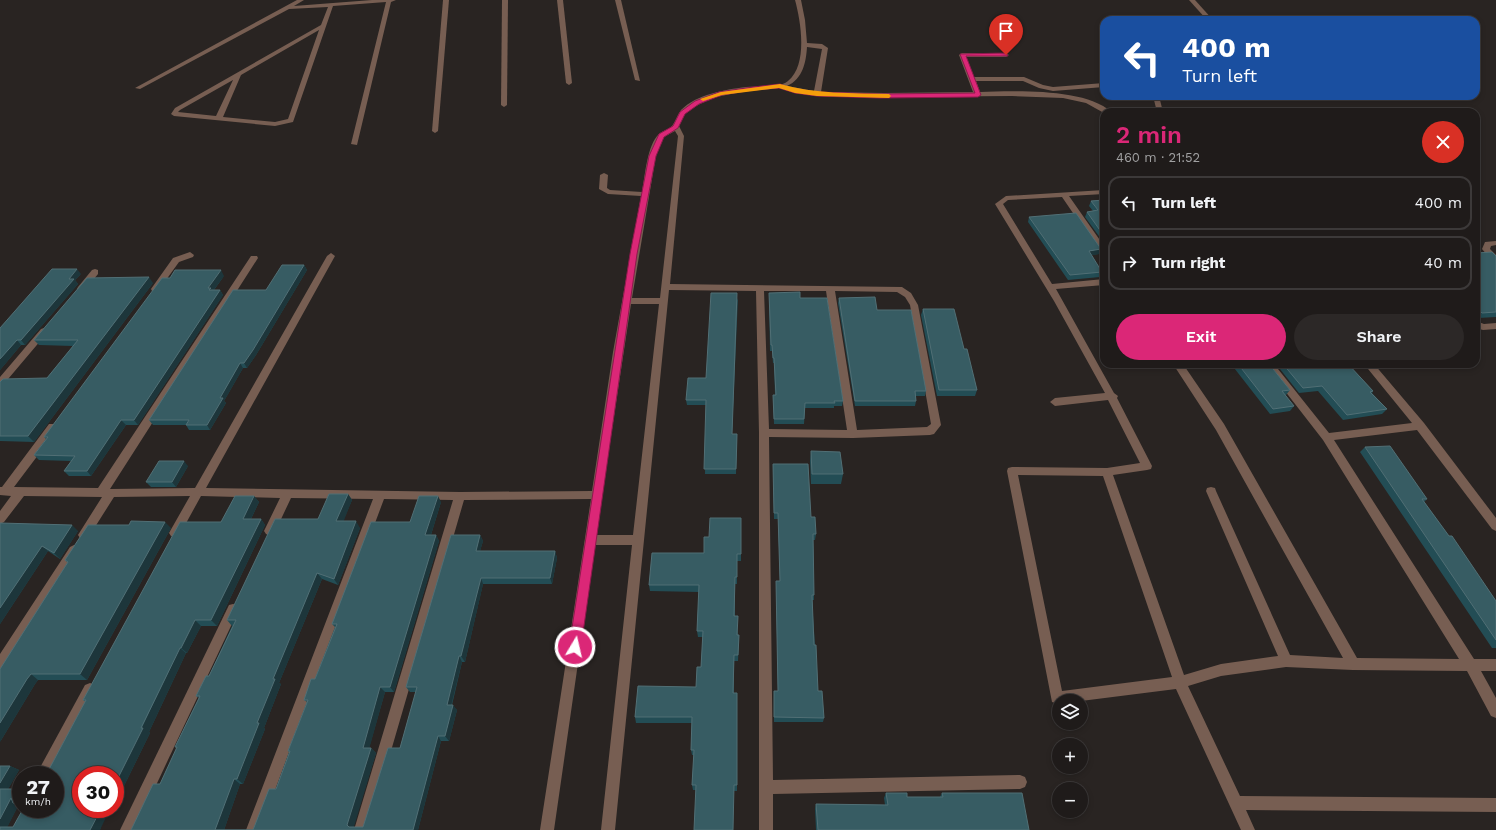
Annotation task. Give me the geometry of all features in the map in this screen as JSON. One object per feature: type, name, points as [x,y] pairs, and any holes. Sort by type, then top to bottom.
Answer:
[{"type":"street","points":[[138,88],[301,0]]},
{"type":"street","points":[[355,144],[389,0]]},
{"type":"street","points":[[287,8],[393,0]]},
{"type":"street","points":[[434,131],[446,0]]},
{"type":"street","points":[[504,105],[505,0]]},
{"type":"street","points":[[560,0],[569,83]]},
{"type":"street","points":[[618,0],[638,80]]},
{"type":"street","points":[[548,830],[618,352],[652,156],[661,136],[676,127],[682,113],[706,98],[721,93],[780,86],[790,82],[797,74],[804,54],[803,17],[798,0]]},
{"type":"street","points":[[1192,0],[1206,16]]},
{"type":"street","points":[[323,26],[174,112],[176,115],[276,124],[291,121],[331,5]]},
{"type":"street","points":[[804,45],[822,46],[825,48],[817,94]]},
{"type":"street","points":[[978,95],[962,55],[1006,55]]},
{"type":"street","points":[[219,118],[238,75]]},
{"type":"street","points":[[972,79],[1024,79],[1041,87],[1054,89],[1100,84]]},
{"type":"street","points":[[780,86],[795,91],[817,94],[880,96],[1051,95],[1078,97],[1101,108]]},
{"type":"street","points":[[1076,87],[1078,97]]},
{"type":"street","points":[[608,830],[680,147],[681,136],[676,127]]},
{"type":"street","points":[[604,175],[602,189],[608,192],[645,194]]},
{"type":"street","points":[[1100,192],[1006,198],[999,204],[1051,286],[1113,396],[1147,466],[1106,472],[1012,472],[1057,698],[1180,682],[1221,670],[1286,660],[1354,664],[1496,665]]},
{"type":"street","points":[[1064,194],[1100,246]]},
{"type":"street","points":[[1496,243],[1488,244],[1486,248],[1496,260]]},
{"type":"street","points":[[148,297],[176,260],[190,255]]},
{"type":"street","points":[[171,540],[331,256]]},
{"type":"street","points":[[0,665],[254,258]]},
{"type":"street","points":[[75,296],[95,272]]},
{"type":"street","points":[[1051,286],[1100,282]]},
{"type":"street","points":[[665,287],[899,289],[908,295],[914,304],[936,425],[930,431],[918,433],[854,434],[764,433]]},
{"type":"street","points":[[760,288],[764,433],[766,830]]},
{"type":"street","points":[[830,288],[854,434]]},
{"type":"street","points":[[628,301],[664,301]]},
{"type":"street","points":[[0,383],[50,325]]},
{"type":"street","points":[[1480,326],[1483,327],[1496,326]]},
{"type":"street","points":[[1181,368],[1220,427],[1354,664]]},
{"type":"street","points":[[1273,368],[1327,436],[1471,666],[1496,711]]},
{"type":"street","points":[[1372,368],[1420,426],[1496,526]]},
{"type":"street","points":[[1055,402],[1113,396]]},
{"type":"street","points":[[2,491],[61,416]]},
{"type":"street","points":[[1327,436],[1420,426]]},
{"type":"street","points":[[1106,472],[1180,682],[1248,830]]},
{"type":"street","points":[[2,491],[460,496],[598,495]]},
{"type":"street","points":[[0,519],[21,491]]},
{"type":"street","points":[[1211,491],[1286,660]]},
{"type":"street","points":[[264,544],[288,493]]},
{"type":"street","points":[[253,830],[380,495]]},
{"type":"street","points":[[361,830],[460,496]]},
{"type":"street","points":[[591,540],[639,540]]},
{"type":"street","points":[[127,830],[236,601]]},
{"type":"street","points":[[48,766],[96,678]]},
{"type":"street","points":[[766,787],[1020,782]]},
{"type":"street","points":[[1236,803],[1496,805]]},
{"type":"building","points":[[1100,200],[1100,230],[1087,212],[1098,210],[1091,201]]},
{"type":"building","points":[[1076,213],[1100,248],[1100,249],[1089,251],[1100,269],[1100,272],[1070,275],[1029,217]]},
{"type":"building","points":[[1492,252],[1496,256],[1496,312],[1482,313],[1480,311],[1480,253]]},
{"type":"building","points":[[282,265],[304,265],[253,350],[244,363],[240,363],[220,398],[223,398],[207,425],[186,425],[189,420],[149,420],[233,290],[266,290]]},
{"type":"building","points":[[52,269],[77,269],[69,279],[74,279],[21,340],[17,340],[0,359],[0,328]]},
{"type":"building","points":[[175,270],[221,270],[208,288],[211,288],[209,290],[220,290],[134,420],[121,420],[87,471],[64,471],[75,456],[34,455],[48,437],[44,437],[162,278],[170,278]]},
{"type":"building","points":[[149,277],[28,436],[0,436],[0,382],[3,379],[47,378],[78,340],[34,340],[87,278]]},
{"type":"building","points":[[800,292],[800,298],[827,298],[843,401],[834,401],[835,403],[805,403],[804,419],[774,419],[773,395],[776,395],[774,358],[771,345],[769,293]]},
{"type":"building","points":[[711,293],[737,293],[732,434],[737,434],[736,469],[704,469],[706,400],[686,400],[688,378],[706,378]]},
{"type":"building","points":[[875,297],[877,310],[911,310],[926,391],[915,391],[916,401],[855,401],[839,298]]},
{"type":"building","points":[[923,309],[954,309],[964,349],[967,349],[977,390],[939,390]]},
{"type":"building","points":[[1241,368],[1272,368],[1290,390],[1282,391],[1294,406],[1273,409]]},
{"type":"building","points":[[1286,368],[1352,368],[1373,391],[1370,392],[1387,409],[1347,415],[1322,386],[1303,388]]},
{"type":"building","points":[[1390,446],[1427,499],[1422,499],[1449,536],[1452,536],[1496,601],[1496,640],[1365,447]]},
{"type":"building","points":[[811,451],[840,452],[843,474],[812,474]]},
{"type":"building","points":[[159,461],[184,461],[172,482],[146,482]]},
{"type":"building","points":[[773,464],[808,464],[811,517],[815,517],[816,534],[813,534],[814,595],[812,595],[814,645],[816,645],[818,691],[822,691],[824,718],[774,717],[774,691],[778,691],[776,581],[780,581],[778,513],[774,513]]},
{"type":"building","points":[[329,494],[348,494],[336,521],[356,521],[334,579],[317,573],[273,679],[275,679],[257,723],[259,723],[237,779],[234,779],[215,830],[131,830],[153,784],[160,784],[177,747],[175,747],[200,696],[196,696],[206,676],[209,676],[236,620],[227,620],[275,519],[318,519]]},
{"type":"building","points":[[235,496],[254,496],[243,519],[261,519],[211,620],[195,620],[141,728],[143,728],[124,766],[72,766],[72,818],[96,818],[90,830],[0,830],[0,827],[13,827],[18,818],[64,818],[64,766],[51,766],[86,700],[83,700],[180,522],[221,522]]},
{"type":"building","points":[[419,496],[438,496],[425,535],[436,535],[390,687],[380,687],[363,748],[371,748],[347,825],[349,827],[363,827],[388,748],[400,748],[417,687],[406,687],[451,535],[480,535],[476,551],[555,551],[550,578],[481,578],[447,705],[453,705],[445,736],[438,736],[413,830],[253,830],[269,789],[276,789],[290,751],[288,751],[308,700],[304,700],[311,679],[315,679],[337,624],[332,624],[371,522],[410,522]]},
{"type":"building","points":[[710,518],[741,518],[741,554],[737,554],[734,616],[738,616],[737,635],[739,635],[738,655],[734,655],[733,693],[737,693],[737,785],[734,785],[733,830],[694,830],[696,785],[692,785],[694,750],[691,750],[692,717],[635,717],[638,686],[696,687],[697,667],[701,667],[703,631],[697,631],[699,585],[649,585],[652,553],[704,553],[704,537],[709,537]]},
{"type":"building","points":[[131,521],[165,522],[80,674],[31,674],[0,723],[0,669],[68,562],[65,560],[88,525],[129,525]]},
{"type":"building","points":[[0,523],[72,525],[54,553],[42,546],[0,608]]},
{"type":"building","points":[[0,766],[10,766],[0,783]]},
{"type":"building","points":[[0,789],[12,789],[12,800],[11,798],[0,819]]},
{"type":"building","points":[[886,793],[907,793],[907,797],[943,797],[942,793],[1022,793],[1029,830],[818,830],[816,804],[888,805]]},
{"type":"slow traffic","points":[[703,99],[721,93],[780,86],[795,91],[817,94],[889,96]]},
{"type":"route","points":[[575,647],[618,352],[628,301],[634,254],[652,156],[661,136],[676,127],[682,113],[697,102],[721,93],[753,88],[780,86],[795,91],[817,94],[880,96],[978,95],[962,55],[1006,55]]}]
